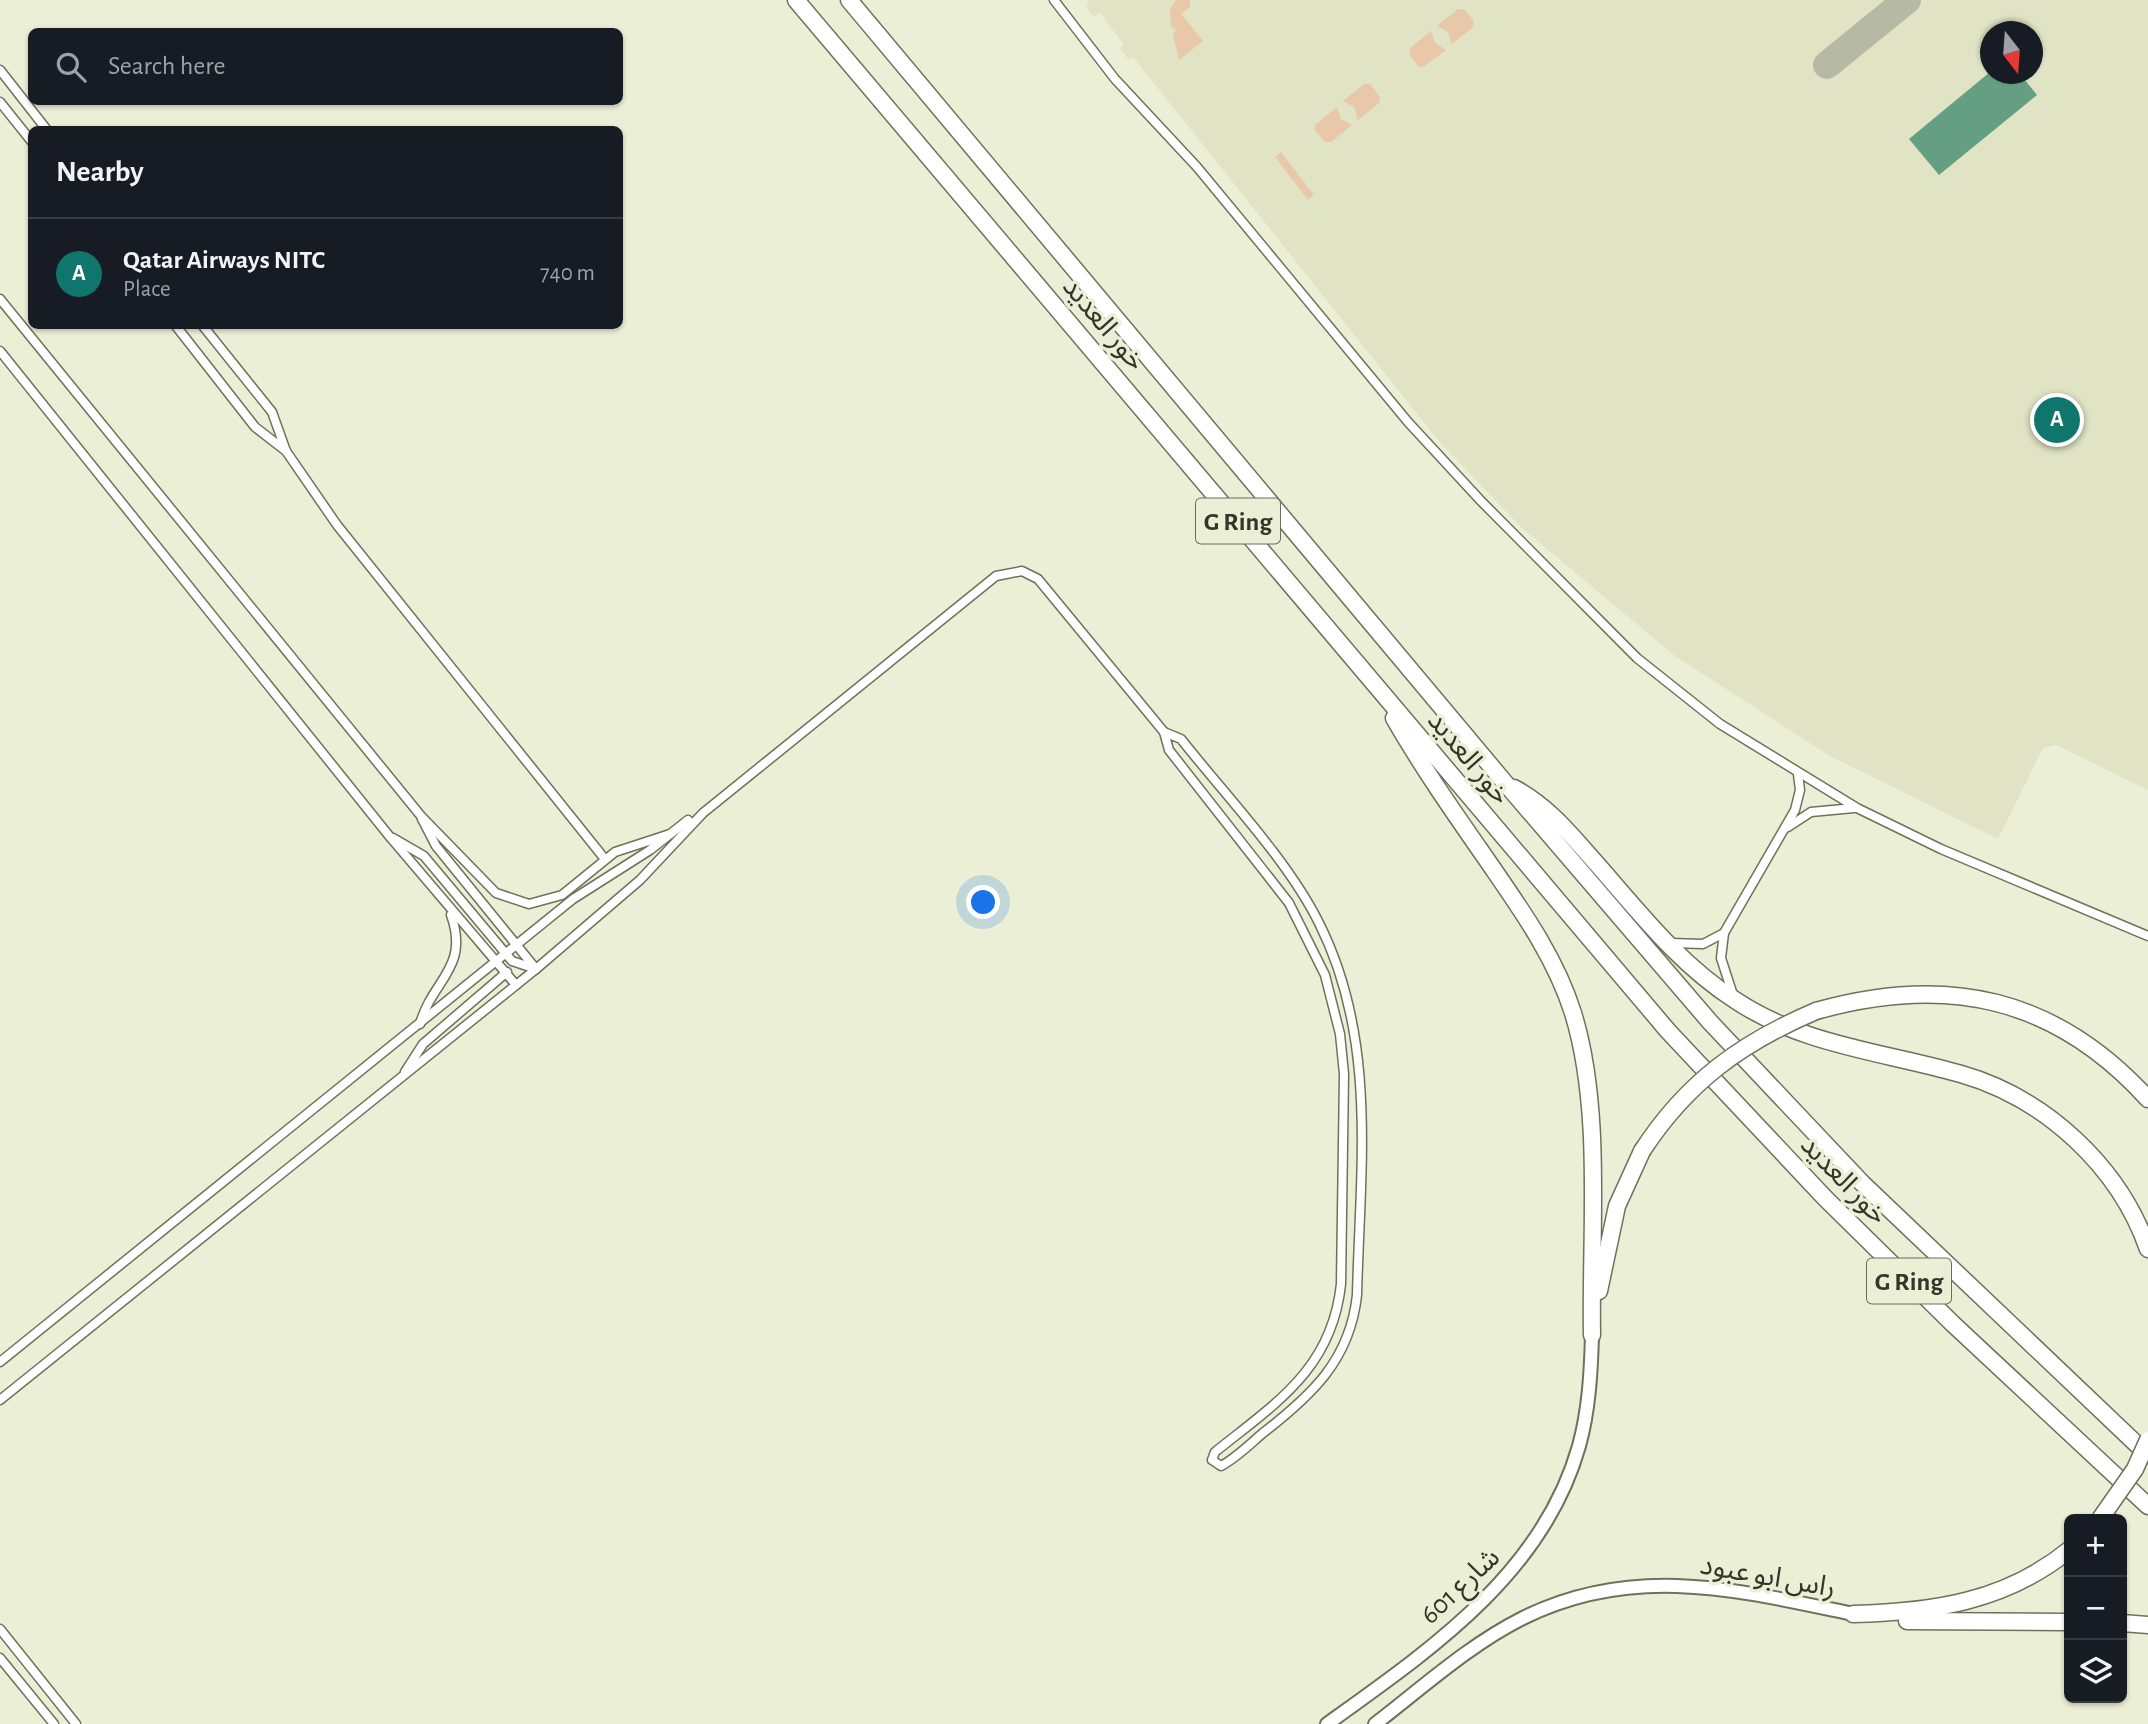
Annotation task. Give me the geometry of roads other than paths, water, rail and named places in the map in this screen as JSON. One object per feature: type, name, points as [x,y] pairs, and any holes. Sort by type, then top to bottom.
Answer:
[{"type":"highway","name":"خور العديد","points":[[796,0],[1668,1031],[1825,1198],[1953,1324],[2148,1506]]},
{"type":"highway","name":"خور العديد","points":[[849,0],[1506,784],[1710,1022],[1853,1175],[2148,1455]]},
{"type":"highway","points":[[1370,677],[1431,778],[1525,915],[1546,950],[1573,1012],[1587,1078],[1591,1119],[1592,1335]]},
{"type":"highway","points":[[1506,784],[1548,810],[1692,969],[1735,1001],[1769,1020],[1805,1034],[1962,1074],[2023,1101],[2074,1139],[2097,1162],[2130,1210],[2148,1249]]},
{"type":"highway","points":[[1592,1335],[1608,1239],[1617,1206],[1642,1151],[1672,1108],[1696,1083],[1763,1035],[1816,1011],[1898,994],[1936,993],[1976,998],[2015,1008],[2052,1022],[2083,1040],[2132,1082],[2148,1100]]},
{"type":"highway","points":[[2104,1514],[2135,1469],[2148,1440]]},
{"type":"highway","points":[[1853,1614],[1909,1613],[1967,1602],[2031,1577],[2064,1554]]},
{"type":"highway","points":[[1853,1614],[1897,1621],[2064,1622]]},
{"type":"highway","points":[[2127,1623],[2148,1625]]},
{"type":"main road","name":"شارع 601","points":[[1327,1724],[1491,1595],[1532,1545],[1553,1513],[1579,1446],[1590,1380],[1592,1335]]},
{"type":"main road","name":"راس ابو عبود","points":[[1444,1671],[1523,1618],[1581,1596],[1615,1589],[1650,1585],[1724,1587],[1853,1614]]},
{"type":"main road","name":"شارع 601","points":[[1375,1724],[1444,1671]]},
{"type":"street","points":[[1054,0],[1120,85],[1197,167],[1408,422],[1481,501],[1637,658],[1720,724],[1857,808],[1941,849],[2148,936]]},
{"type":"street","points":[[0,70],[44,126]]},
{"type":"street","points":[[0,102],[28,137]]},
{"type":"street","points":[[0,299],[421,816],[487,885],[517,902],[541,903],[562,895],[604,858],[637,843],[670,834]]},
{"type":"street","points":[[178,329],[255,427],[286,451]]},
{"type":"street","points":[[205,329],[272,412],[286,451],[343,534],[604,858]]},
{"type":"street","points":[[0,351],[390,837],[516,985]]},
{"type":"street","points":[[0,1362],[582,892],[703,813],[1004,572],[1031,574],[1045,585],[1164,732],[1169,750],[1251,852],[1296,914],[1325,975],[1343,1054],[1341,1284],[1335,1320],[1321,1354],[1298,1383],[1214,1452],[1212,1460],[1221,1466],[1309,1396],[1334,1366],[1349,1333],[1357,1295],[1360,1059],[1341,977],[1306,901],[1181,739],[1164,732]]},
{"type":"street","points":[[1735,1001],[1721,958],[1724,933],[1798,802],[1798,774]]},
{"type":"street","points":[[1783,831],[1811,812],[1838,807],[1857,808]]},
{"type":"street","points":[[0,1400],[536,969],[640,880],[703,813]]},
{"type":"street","points":[[421,816],[436,846],[536,969]]},
{"type":"street","points":[[390,837],[424,856],[505,955],[515,964],[536,969]]},
{"type":"street","points":[[420,1024],[455,958],[455,926],[447,906]]},
{"type":"street","points":[[1666,942],[1693,946],[1724,933]]},
{"type":"street","points":[[403,1075],[423,1044],[515,964],[517,946]]},
{"type":"street","points":[[2132,1082],[2148,1089]]},
{"type":"street","points":[[0,1629],[76,1724]]},
{"type":"street","points":[[0,1658],[54,1724]]},
{"type":"place","name":"Qatar Airways NITC","points":[[2057,420]]}]
